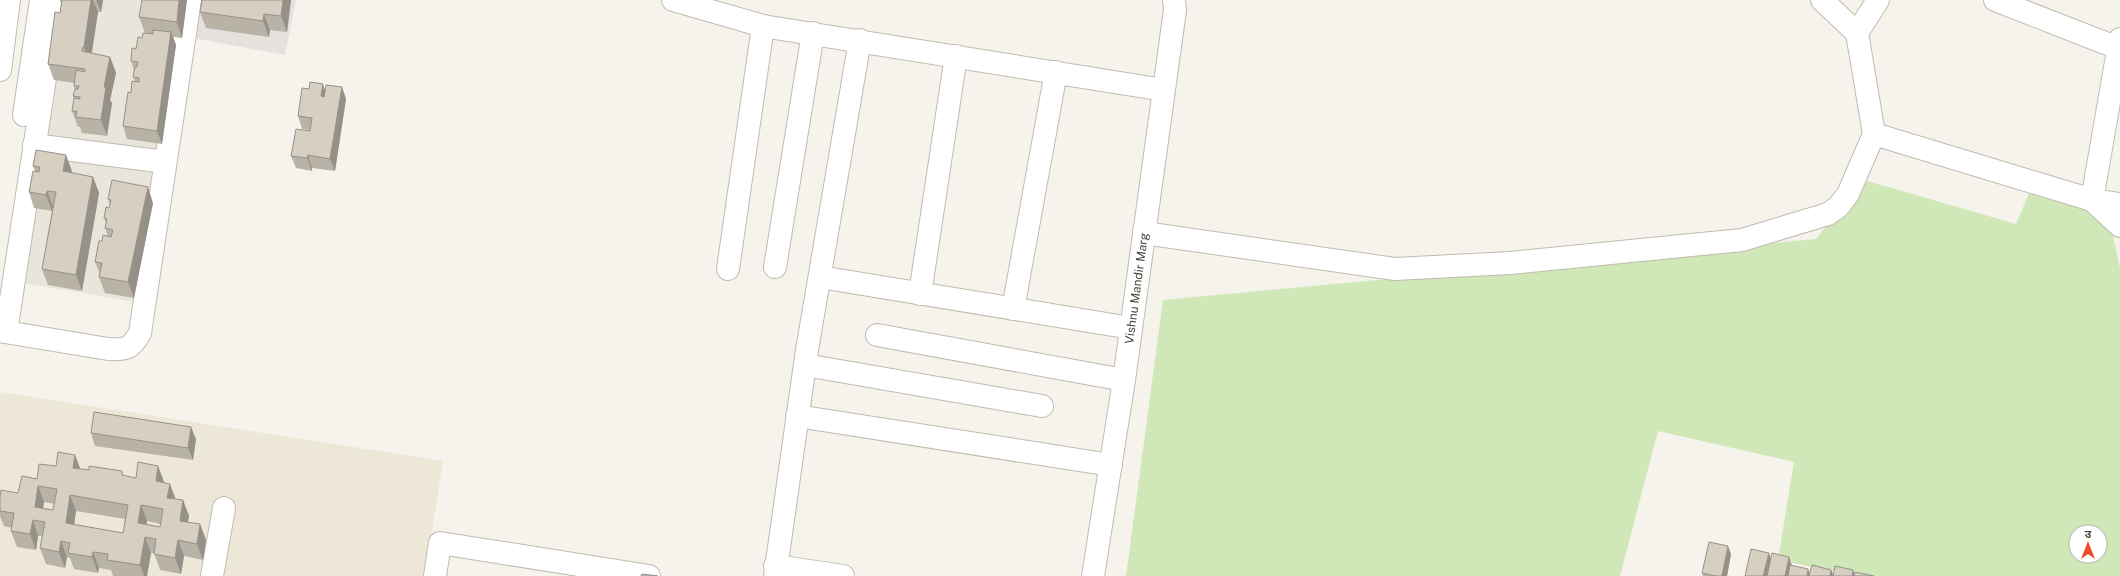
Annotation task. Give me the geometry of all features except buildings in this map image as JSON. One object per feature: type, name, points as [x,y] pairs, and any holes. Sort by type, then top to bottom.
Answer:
[{"type":"street","points":[[0,70],[9,0]]},
{"type":"street","points":[[0,271],[41,0]]},
{"type":"street","points":[[57,0],[3,331],[108,349],[122,350],[133,345],[140,333],[190,0]]},
{"type":"street","points":[[673,0],[763,26],[860,40],[1164,90]]},
{"type":"street","name":"Vishnu Mandir Marg","points":[[1093,576],[1124,380],[1175,10],[1174,0]]},
{"type":"street","points":[[1144,233],[1395,268],[1510,263],[1742,240],[1828,214],[1838,207],[1848,194],[1874,134],[1857,33],[1822,0]]},
{"type":"street","points":[[1857,33],[1878,0]]},
{"type":"street","points":[[1995,0],[2119,44],[2092,200]]},
{"type":"street","points":[[728,269],[763,26]]},
{"type":"street","points":[[775,267],[814,33]]},
{"type":"street","points":[[843,576],[775,571],[805,365],[860,40]]},
{"type":"street","points":[[920,294],[956,56]]},
{"type":"street","points":[[1013,309],[1056,72]]},
{"type":"street","points":[[1874,134],[2092,200],[2120,204]]},
{"type":"street","points":[[34,145],[165,162]]},
{"type":"street","points":[[2092,200],[2120,226]]},
{"type":"street","points":[[820,276],[920,294],[1131,328]]},
{"type":"street","points":[[877,335],[1124,380]]},
{"type":"street","points":[[805,365],[1042,406]]},
{"type":"street","points":[[797,416],[1111,465]]},
{"type":"street","points":[[212,576],[224,508]]},
{"type":"street","points":[[434,576],[440,543],[640,575]]},
{"type":"shaded area","points":[[51,0],[198,0],[149,304],[9,281]]},
{"type":"shaded area","points":[[198,0],[296,0],[285,55],[193,38]]},
{"type":"shaded area","points":[[0,392],[443,461],[425,576],[0,576]]},
{"type":"green space","points":[[1864,180],[2016,224],[2030,191],[2109,216],[2120,268],[2120,576],[1857,576],[1778,560],[1794,462],[1658,431],[1620,576],[1126,576],[1163,300],[1816,239]]}]
